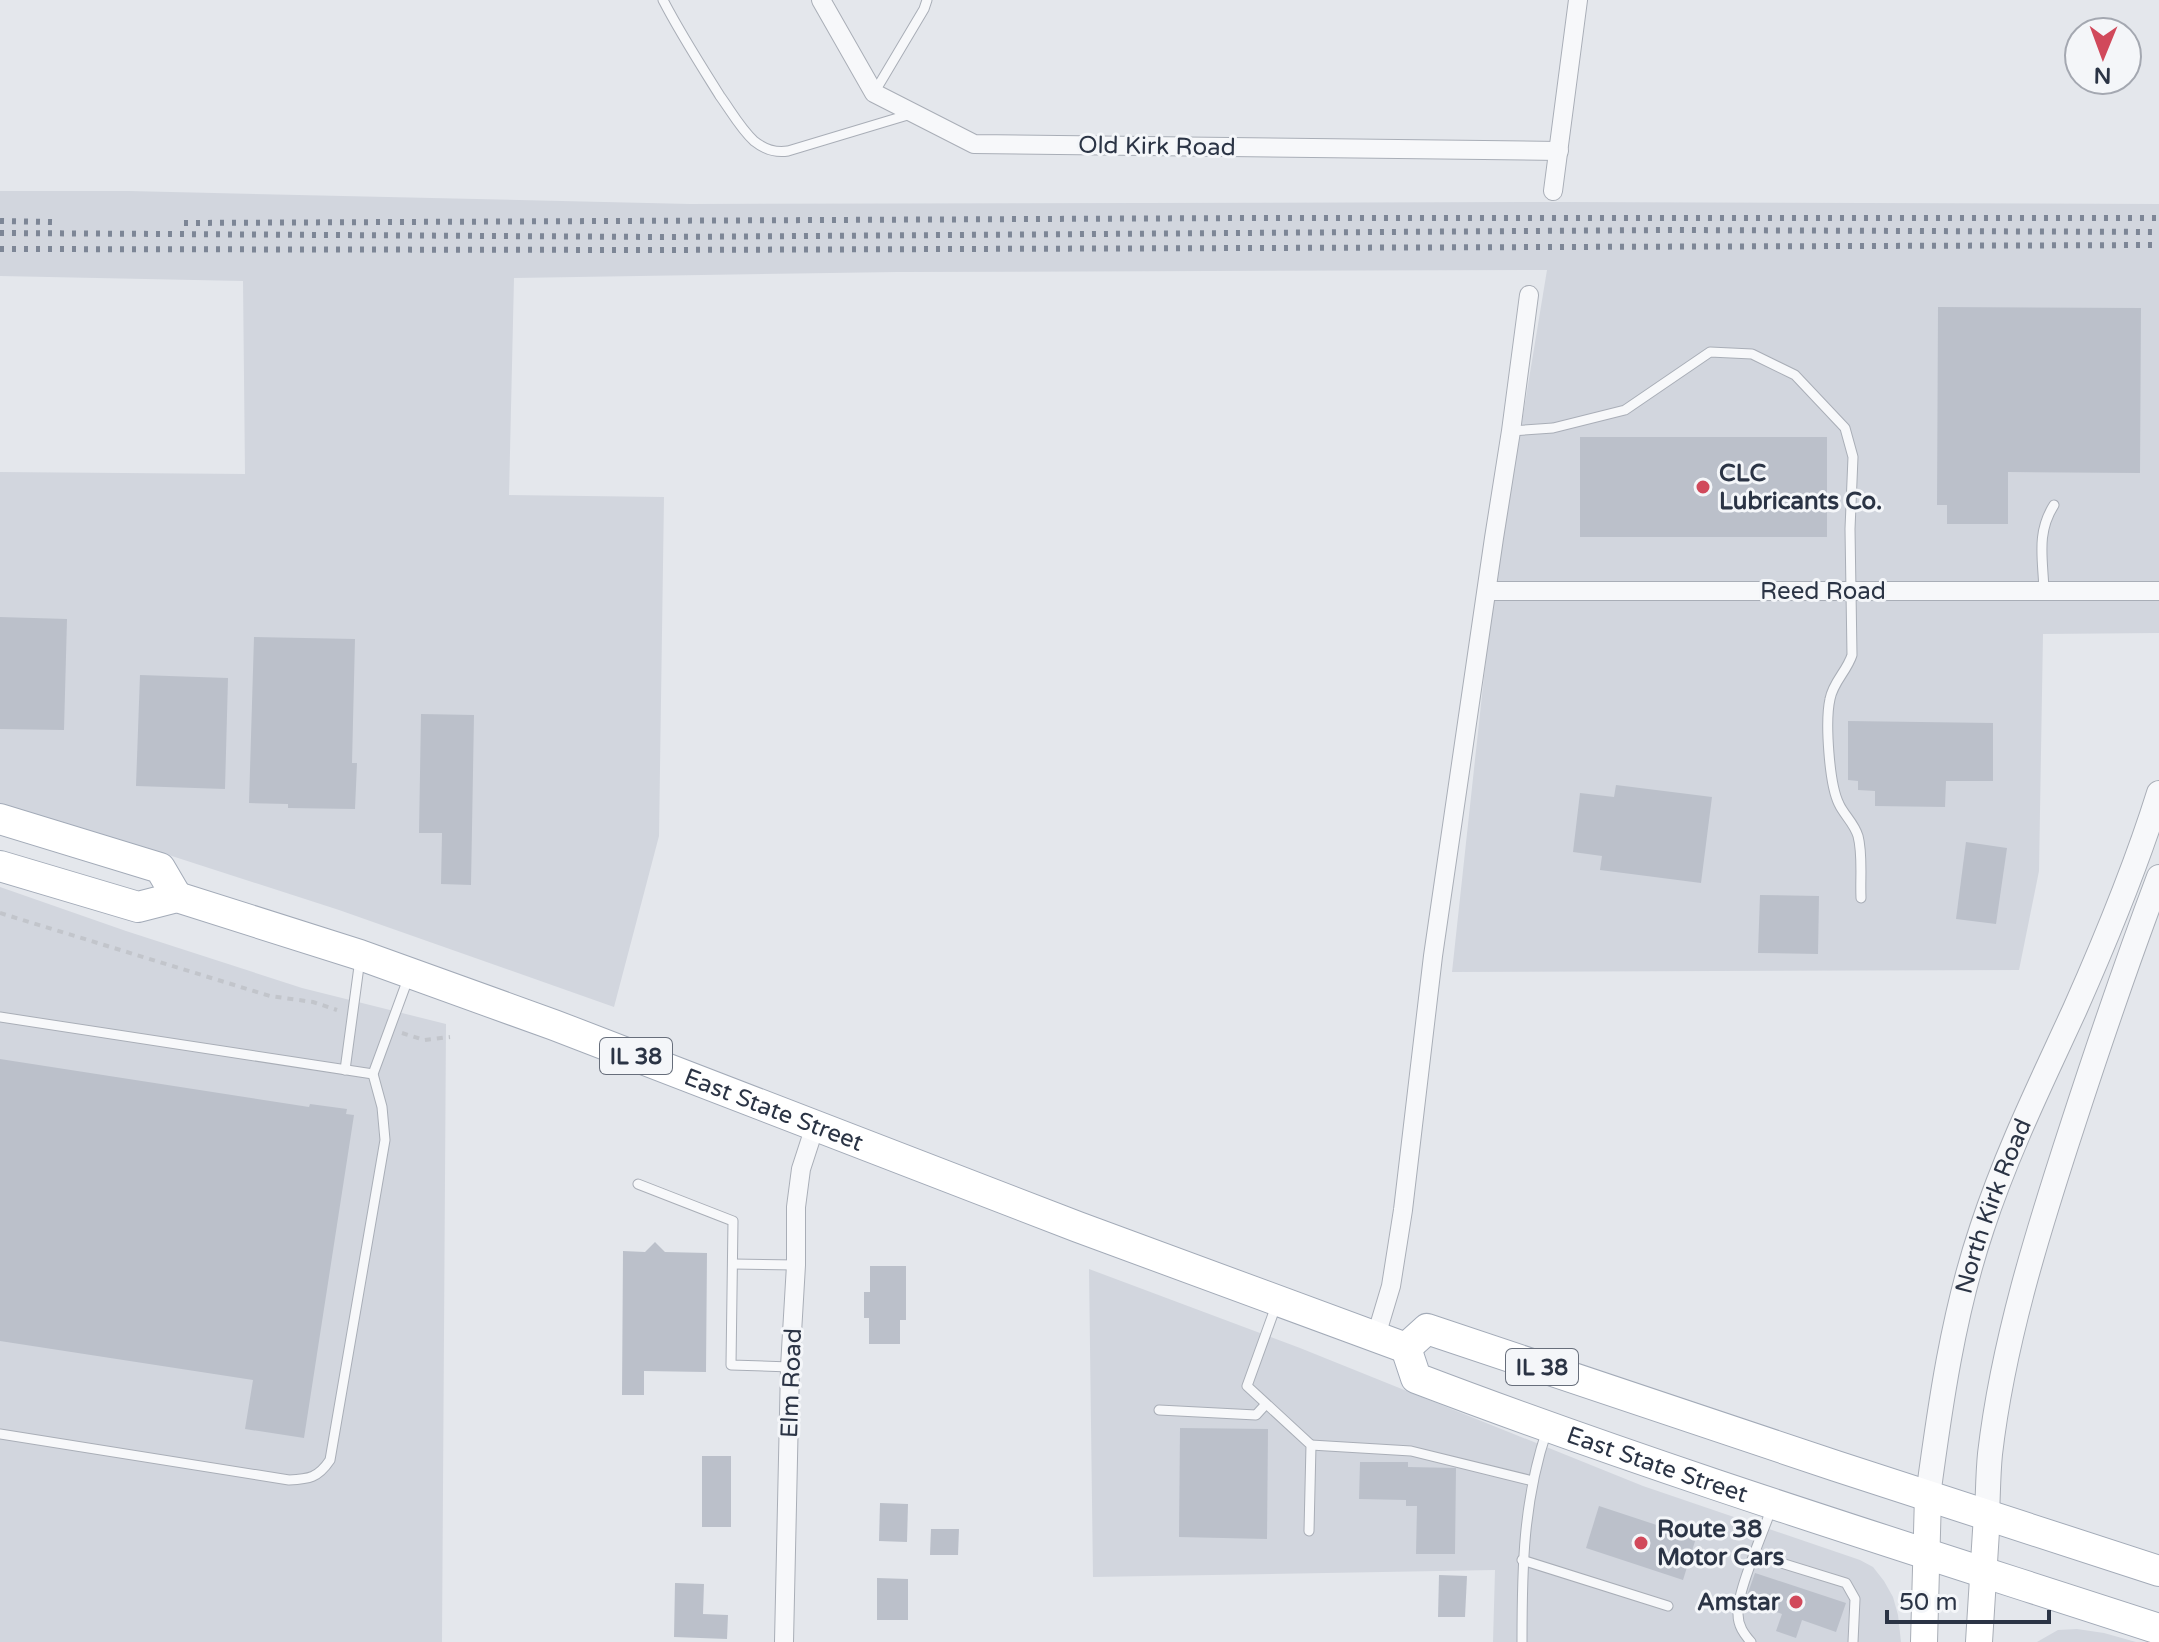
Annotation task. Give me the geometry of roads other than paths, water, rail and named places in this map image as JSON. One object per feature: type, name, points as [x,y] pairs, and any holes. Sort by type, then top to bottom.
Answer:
[{"type":"main road","points":[[0,819],[160,868],[177,897],[138,907],[0,866]]},
{"type":"main road","name":"East State Street","points":[[177,897],[360,955],[622,1050],[1078,1227],[1376,1336],[1406,1348],[1416,1378],[1774,1503],[2159,1629]]},
{"type":"main road","name":"IL 38","points":[[1406,1348],[1427,1329],[2159,1571]]},
{"type":"main road","name":"North Kirk Road","points":[[1924,1642],[1928,1496]]},
{"type":"main road","name":"North Kirk Road","points":[[1979,1642],[1987,1515]]},
{"type":"street","points":[[821,0],[874,93]]},
{"type":"street","points":[[1553,191],[1578,0]]},
{"type":"street","name":"Old Kirk Road","points":[[874,93],[974,144],[1559,151]]},
{"type":"street","points":[[1376,1336],[1391,1286],[1403,1210],[1433,956],[1529,295]]},
{"type":"street","name":"Reed Road","points":[[1487,591],[2159,591]]},
{"type":"street","name":"North Kirk Road","points":[[1928,1496],[1950,1357],[1982,1228],[2020,1129],[2118,906],[2159,793]]},
{"type":"street","name":"North Kirk Road","points":[[1987,1515],[1990,1455],[2021,1295],[2106,1023],[2159,877]]},
{"type":"street","name":"Elm Road","points":[[784,1642],[796,1207],[801,1169],[815,1126]]},
{"type":"lane","points":[[663,0],[683,39],[740,126],[755,142],[767,149],[780,153],[914,113]]},
{"type":"lane","points":[[874,93],[927,0]]},
{"type":"lane","points":[[1511,431],[1553,428],[1625,410],[1710,352],[1752,354],[1795,375],[1845,428],[1853,457],[1852,655],[1829,700],[1828,726],[1831,772],[1838,802],[1852,821],[1858,837],[1861,898]]},
{"type":"lane","points":[[2044,591],[2041,532],[2054,505]]},
{"type":"lane","points":[[345,1070],[360,955]]},
{"type":"lane","points":[[0,1434],[289,1480],[309,1479],[323,1470],[330,1460],[385,1140],[382,1107],[373,1074],[410,973]]},
{"type":"lane","points":[[0,1017],[373,1074]]},
{"type":"lane","points":[[638,1184],[733,1221],[731,1365],[790,1367]]},
{"type":"lane","points":[[733,1264],[796,1265]]},
{"type":"lane","points":[[1278,1301],[1247,1386],[1311,1445],[1411,1451],[1533,1481]]},
{"type":"lane","points":[[1159,1410],[1256,1415],[1266,1404]]},
{"type":"lane","points":[[1522,1642],[1522,1560],[1533,1481],[1548,1426]]},
{"type":"lane","points":[[1309,1531],[1311,1445]]},
{"type":"lane","points":[[1751,1642],[1742,1631],[1738,1602],[1774,1503]]},
{"type":"lane","points":[[1755,1555],[1846,1583],[1855,1599],[1853,1642]]},
{"type":"lane","points":[[1522,1560],[1668,1606]]},
{"type":"railway","points":[[184,223],[2159,218]]},
{"type":"railway","points":[[0,221],[52,222]]},
{"type":"railway","points":[[0,233],[660,237],[1674,230],[2159,232]]},
{"type":"railway","points":[[0,249],[2159,245]]},
{"type":"place","name":"CLC Lubricants Co.","points":[[1703,487]]},
{"type":"place","name":"Route 38 Motor Cars","points":[[1641,1543]]},
{"type":"place","name":"Amstar","points":[[1796,1602]]}]
